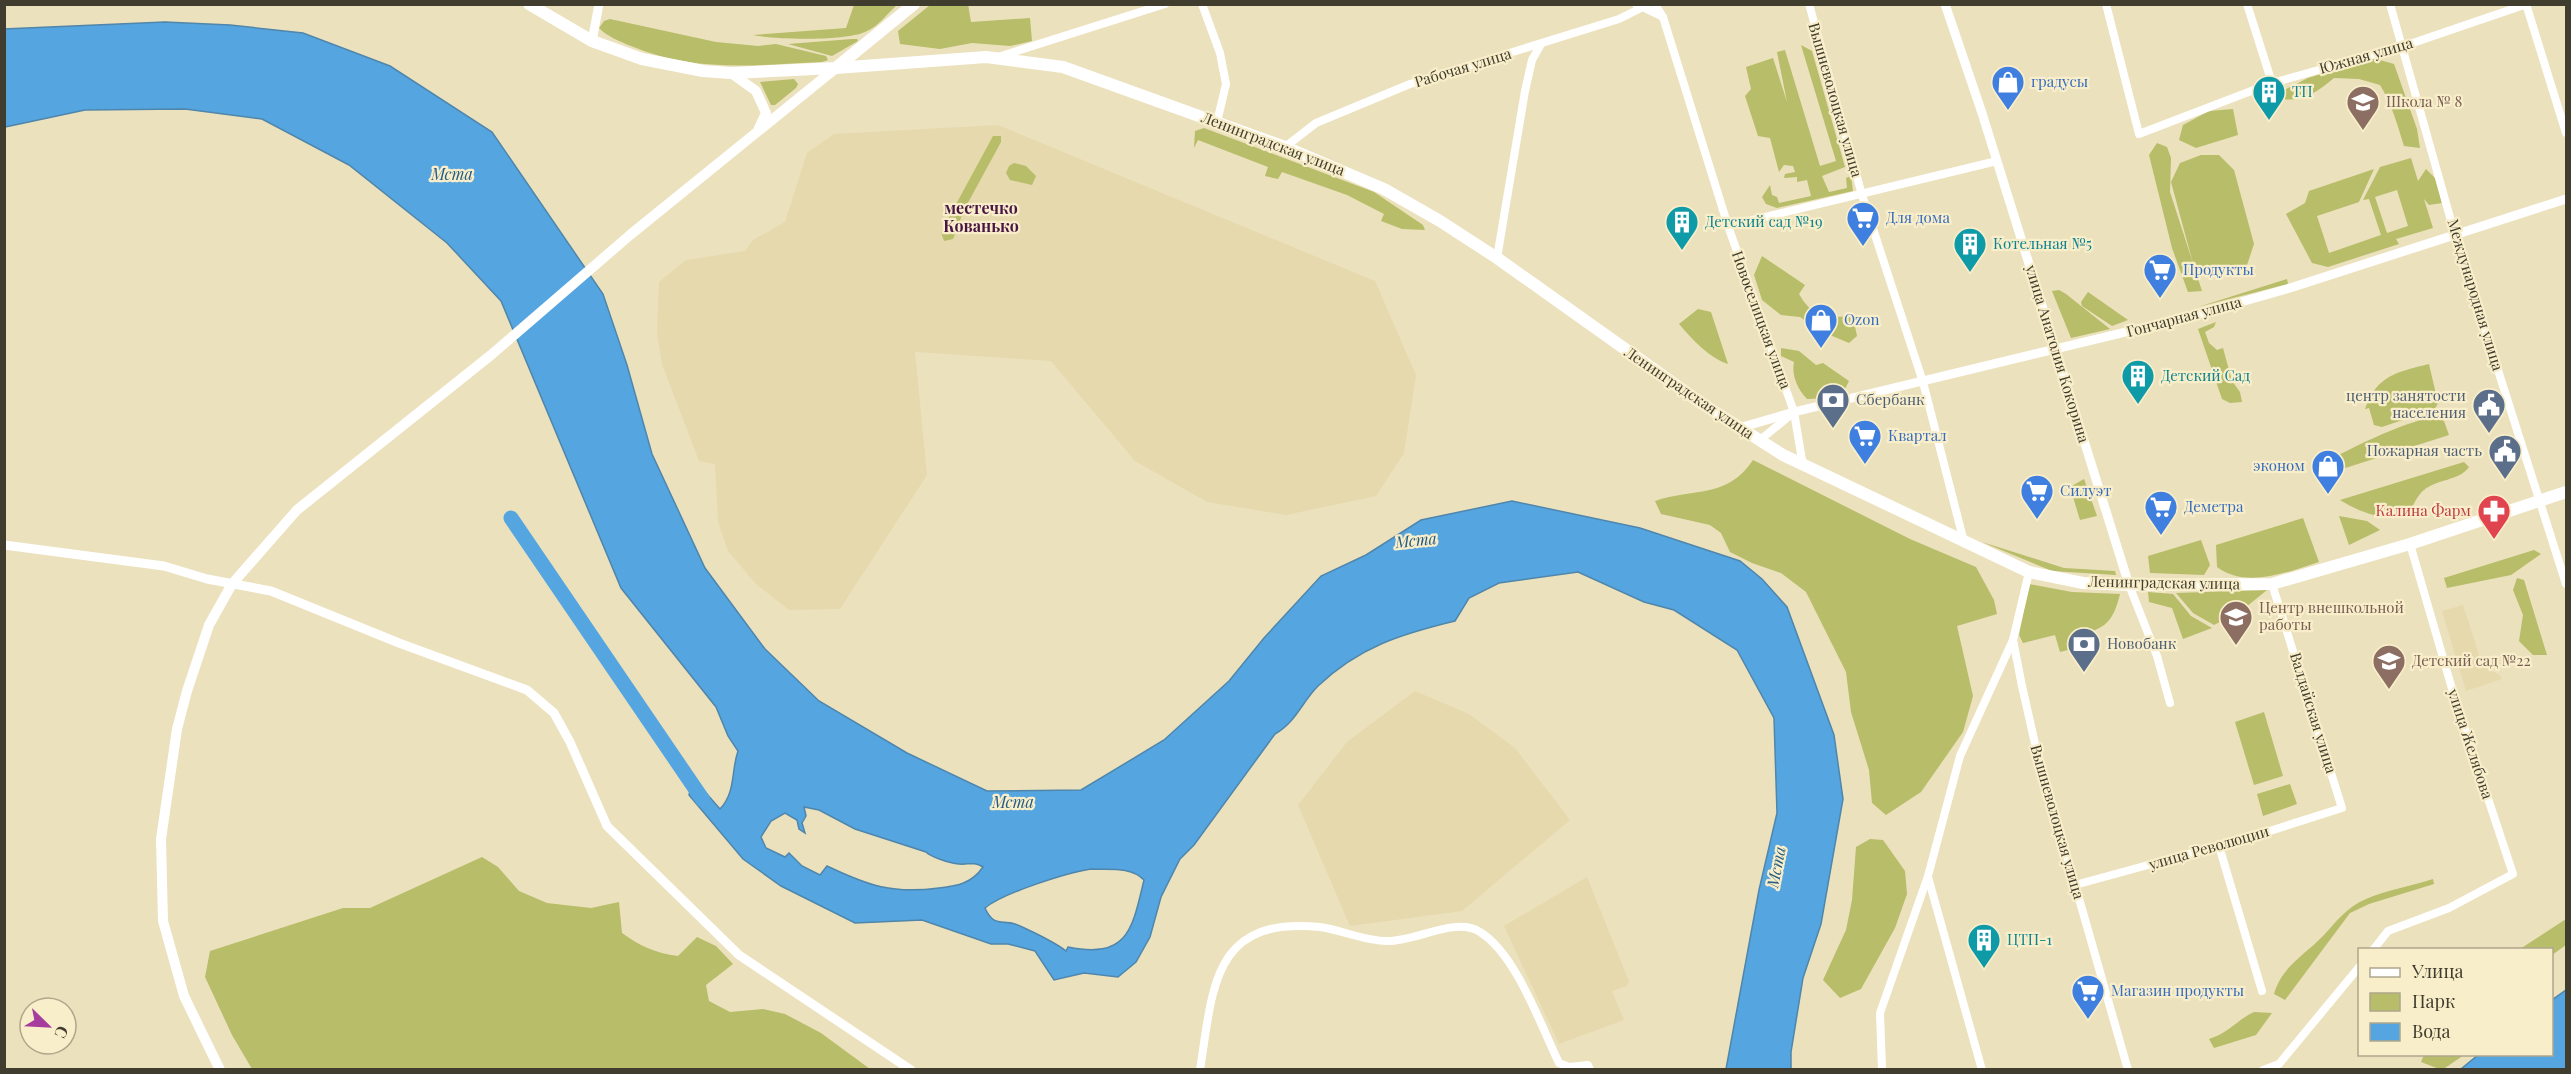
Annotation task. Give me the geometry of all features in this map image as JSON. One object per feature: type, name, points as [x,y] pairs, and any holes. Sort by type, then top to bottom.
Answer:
[{"type":"main road","name":"Ленинградская улица","points":[[529,4],[592,41],[642,59],[703,71],[731,73],[836,68],[882,62],[996,58],[1024,60],[1082,72],[1285,147],[1384,189],[1497,258],[1739,428],[1803,466],[2029,572],[2083,583],[2272,584],[2410,544],[2566,492]]},
{"type":"main road","points":[[220,1070],[184,996],[164,921],[161,839],[177,729],[187,691],[209,625],[232,584],[297,510],[491,355],[630,235],[914,4]]},
{"type":"main road","points":[[731,73],[756,91],[766,112],[757,132]]},
{"type":"street","points":[[592,41],[599,4]]},
{"type":"street","points":[[996,58],[1165,4]]},
{"type":"street","points":[[1202,4],[1220,52],[1226,84],[1217,122]]},
{"type":"street","name":"Новоселицкая улица","points":[[1655,4],[1663,18],[1728,226],[1794,412],[1803,466]]},
{"type":"street","name":"Вышневолоцкая улица","points":[[1809,4],[1862,195],[1923,382],[1964,542]]},
{"type":"street","name":"улица Анатолия Кокорина","points":[[1945,4],[1997,161],[2129,585],[2157,656],[2170,704]]},
{"type":"street","name":"Южная улица","points":[[2106,4],[2139,134],[2272,83],[2401,47],[2526,5]]},
{"type":"street","points":[[2247,4],[2272,83]]},
{"type":"street","name":"Международная улица","points":[[2390,4],[2455,235],[2566,584]]},
{"type":"street","points":[[2526,5],[2566,133]]},
{"type":"street","points":[[1642,6],[1663,18]]},
{"type":"street","name":"Рабочая улица","points":[[1285,147],[1316,123],[1383,94],[1619,19],[1642,6]]},
{"type":"street","points":[[1497,258],[1532,60],[1541,44]]},
{"type":"street","points":[[1728,226],[1997,161]]},
{"type":"street","name":"Гончарная улица","points":[[1739,428],[1794,412],[2055,351],[2290,288],[2566,199]]},
{"type":"street","name":"Гончарная улица","points":[[1760,440],[1794,412]]},
{"type":"street","name":"улица Желябова","points":[[2375,948],[2388,931],[2450,908],[2513,874],[2455,699],[2410,544]]},
{"type":"street","points":[[4,545],[164,566],[232,584],[271,591],[399,643],[527,690],[554,713],[570,742],[608,825],[739,955],[911,1070]]},
{"type":"street","name":"Вышневолоцкая улица","points":[[2029,572],[2013,640],[2036,748],[2128,1070]]},
{"type":"street","name":"Валдайская улица","points":[[2272,584],[2342,808]]},
{"type":"street","points":[[1882,1070],[1880,1013],[1928,876],[1960,756],[2013,640]]},
{"type":"street","name":"улица Революции","points":[[2074,885],[2219,846],[2342,808]]},
{"type":"street","points":[[2219,846],[2262,991]]},
{"type":"street","points":[[1928,876],[1982,1070]]},
{"type":"street","points":[[1200,1070],[1213,986],[1224,961],[1248,939],[1273,928],[1320,927],[1387,941],[1420,937],[1456,926],[1479,931],[1495,946],[1514,972],[1538,1014],[1559,1063],[1569,1067],[1589,1067]]},
{"type":"street","points":[[2263,1070],[2279,1064],[2358,968]]},
{"type":"shaded area","points":[[998,125],[1375,281],[1416,375],[1404,453],[1376,496],[1286,515],[1207,502],[1135,461],[1051,361],[915,352],[927,475],[840,609],[789,610],[756,584],[728,551],[718,522],[715,464],[699,461],[662,364],[657,333],[659,282],[686,260],[745,251],[753,240],[785,222],[807,153],[834,134]]},
{"type":"shaded area","points":[[2463,605],[2483,667],[2500,675],[2502,679],[2466,691],[2442,611]]},
{"type":"shaded area","points":[[1415,691],[1469,714],[1515,748],[1570,820],[1462,911],[1350,926],[1298,805],[1347,742]]},
{"type":"shaded area","points":[[1587,877],[1629,981],[1627,986],[1612,991],[1624,1020],[1559,1044],[1504,926]]},
{"type":"green space","points":[[968,4],[971,22],[1030,18],[1032,41],[1010,46],[972,43],[940,49],[900,44],[898,31],[930,5]]},
{"type":"green space","points":[[854,5],[897,5],[874,27],[855,35],[810,39],[753,35],[846,28]]},
{"type":"green space","points":[[610,19],[716,42],[758,46],[776,44],[826,56],[828,60],[725,65],[678,60],[655,55],[610,36],[599,28],[604,21]]},
{"type":"green space","points":[[857,39],[858,41],[832,56],[788,44]]},
{"type":"green space","points":[[1801,45],[1812,51],[1845,167],[1822,176],[1829,192],[1847,188],[1846,178],[1851,176],[1853,191],[1777,208],[1766,204],[1762,197],[1770,185],[1772,195],[1777,197],[1779,203],[1811,196],[1807,180],[1797,182],[1797,177],[1784,178],[1785,174],[1795,172],[1793,166],[1784,165],[1779,172],[1770,138],[1758,136],[1745,96],[1751,89],[1746,67],[1773,58],[1787,102],[1777,52],[1785,50],[1820,166],[1836,161]]},
{"type":"green space","points":[[2373,58],[2394,64],[2417,129],[2420,148],[2404,146],[2391,107],[2380,85],[2359,79],[2334,78],[2319,90],[2305,97],[2289,100],[2270,97],[2308,78]]},
{"type":"green space","points":[[794,79],[798,84],[796,88],[775,105],[771,105],[760,82]]},
{"type":"green space","points":[[2233,109],[2238,135],[2196,148],[2179,140],[2183,125],[2209,111]]},
{"type":"green space","points":[[1204,128],[1374,192],[1423,225],[1425,230],[1402,229],[1381,221],[1384,214],[1347,195],[1282,172],[1278,179],[1265,176],[1268,167],[1198,140],[1194,148],[1195,131]]},
{"type":"green space","points":[[993,136],[1001,136],[1001,142],[964,210],[953,239],[944,241],[941,232]]},
{"type":"green space","points":[[2157,143],[2167,147],[2171,158],[2170,192],[2202,291],[2188,292],[2172,248],[2149,155]]},
{"type":"green space","points":[[2201,155],[2219,155],[2234,170],[2254,244],[2247,265],[2227,273],[2208,273],[2194,267],[2171,182],[2180,163]]},
{"type":"green space","points":[[2411,158],[2418,181],[2426,169],[2436,179],[2442,203],[2429,205],[2424,199],[2433,228],[2396,239],[2399,244],[2328,267],[2312,263],[2286,214],[2305,203],[2309,191],[2374,169],[2359,202],[2317,216],[2329,253],[2381,235],[2369,199],[2363,200],[2380,167]],"holes":[[[2397,190],[2408,226],[2387,233],[2375,197]]]},
{"type":"green space","points":[[1014,163],[1026,166],[1036,176],[1032,185],[1010,180],[1006,173],[1009,166]]},
{"type":"green space","points":[[1762,256],[1805,285],[1799,294],[1815,312],[1828,316],[1853,317],[1857,336],[1849,343],[1818,330],[1800,317],[1781,315],[1762,300],[1754,275]]},
{"type":"green space","points":[[2287,279],[2288,284],[2198,307]]},
{"type":"green space","points":[[2059,290],[2110,329],[2071,338],[2052,291]]},
{"type":"green space","points":[[2088,292],[2128,320],[2112,326],[2082,306],[2081,302]]},
{"type":"green space","points":[[1698,309],[1711,312],[1728,364],[1708,353],[1679,324]]},
{"type":"green space","points":[[2216,322],[2214,327],[2205,332],[2209,343],[2217,350],[2223,348],[2232,381],[2240,392],[2242,402],[2230,403],[2222,399],[2198,329]]},
{"type":"green space","points":[[1781,348],[1799,351],[1816,365],[1823,363],[1849,381],[1844,391],[1827,398],[1807,399],[1796,382],[1793,372],[1794,362],[1781,356]]},
{"type":"green space","points":[[2429,364],[2438,403],[2435,409],[2382,427],[2374,425],[2369,408],[2365,409],[2382,382],[2398,373]]},
{"type":"green space","points":[[2436,416],[2444,421],[2449,435],[2317,477],[2314,468],[2342,453],[2390,431]]},
{"type":"green space","points":[[1753,460],[1910,539],[1976,567],[1994,600],[1997,614],[1957,626],[1973,696],[1963,732],[1921,792],[1886,815],[1872,803],[1869,770],[1851,712],[1846,672],[1806,592],[1781,573],[1730,552],[1721,533],[1710,525],[1661,514],[1655,501],[1721,487],[1743,472]]},
{"type":"green space","points":[[2464,462],[2469,467],[2465,472],[2429,486],[2419,495],[2406,517],[2372,515],[2340,500]]},
{"type":"green space","points":[[2084,479],[2097,516],[2080,520],[2070,487]]},
{"type":"green space","points":[[2339,516],[2367,521],[2380,530],[2349,545]]},
{"type":"green space","points":[[2303,518],[2319,562],[2281,574],[2254,578],[2228,574],[2217,567],[2216,545]]},
{"type":"green space","points":[[2201,540],[2210,565],[2204,575],[2150,573],[2148,556]]},
{"type":"green space","points":[[1982,542],[2064,568],[2115,571],[2116,575],[2052,571]]},
{"type":"green space","points":[[2534,550],[2541,554],[2511,575],[2447,588],[2444,578]]},
{"type":"green space","points":[[2517,578],[2524,580],[2547,655],[2533,655],[2519,641],[2523,615],[2513,590]]},
{"type":"green space","points":[[2029,584],[2072,592],[2120,594],[2113,614],[2104,625],[2091,632],[2072,637],[2068,650],[2060,652],[2055,635],[2023,643],[2019,635]]},
{"type":"green space","points":[[2267,590],[2241,611],[2214,625],[2193,613],[2176,593]]},
{"type":"green space","points":[[2148,592],[2173,594],[2191,616],[2212,628],[2183,639],[2172,608],[2149,602]]},
{"type":"green space","points":[[2264,712],[2283,776],[2254,785],[2235,722]]},
{"type":"green space","points":[[2290,784],[2297,804],[2263,816],[2257,794]]},
{"type":"green space","points":[[1870,839],[1883,840],[1905,871],[1907,894],[1895,928],[1861,989],[1840,998],[1823,980],[1846,930],[1852,900],[1856,847]]},
{"type":"green space","points":[[482,857],[498,867],[519,891],[547,903],[591,908],[619,902],[622,933],[648,948],[678,956],[697,937],[716,946],[733,964],[706,985],[709,1001],[730,1012],[763,1009],[785,1014],[821,1033],[870,1069],[252,1069],[232,1035],[205,977],[210,951],[343,908],[370,908]]},
{"type":"green space","points":[[2433,879],[2434,884],[2369,904],[2350,913],[2285,1000],[2274,994],[2288,968],[2353,906],[2374,896]]},
{"type":"green space","points":[[2566,919],[2566,945],[2553,954],[2553,948],[2522,948]]},
{"type":"green space","points":[[2254,1012],[2272,1013],[2256,1035],[2214,1048],[2209,1039],[2221,1034]]},
{"type":"green space","points":[[2423,1056],[2463,1056],[2442,1070],[2421,1062]]},
{"type":"water","name":"Мста","points":[[165,22],[230,25],[303,33],[390,66],[492,132],[603,294],[627,365],[652,454],[705,568],[765,649],[819,701],[907,753],[987,791],[1081,790],[1164,740],[1229,681],[1264,638],[1321,576],[1366,555],[1421,520],[1512,501],[1640,528],[1740,561],[1762,579],[1787,607],[1834,735],[1843,799],[1821,924],[1803,978],[1791,1052],[1791,1069],[1726,1069],[1759,890],[1777,813],[1774,718],[1737,650],[1674,610],[1644,602],[1578,572],[1499,583],[1469,598],[1455,621],[1399,637],[1365,652],[1349,661],[1318,686],[1294,718],[1275,734],[1194,845],[1180,859],[1161,897],[1150,937],[1136,962],[1118,977],[1084,973],[1054,980],[1035,951],[1008,944],[991,944],[922,920],[855,923],[781,886],[743,859],[689,795],[693,778],[720,809],[729,796],[738,751],[728,736],[716,707],[621,588],[501,301],[447,243],[349,165],[262,119],[185,109],[85,110],[5,127],[4,29]],"holes":[[[804,807],[819,810],[855,829],[926,852],[941,860],[959,864],[976,864],[983,867],[974,877],[964,883],[922,890],[881,887],[827,866],[820,875],[802,866],[789,853],[785,857],[766,848],[761,837],[771,821],[785,813],[797,820],[799,829],[805,833],[802,823],[806,816]],[[1091,869],[1126,871],[1144,880],[1136,913],[1124,937],[1104,949],[1088,950],[1068,947],[1066,951],[1044,937],[1014,924],[992,919],[985,908],[1035,884]]]},
{"type":"water","points":[[2566,990],[2566,1069],[2461,1069],[2477,1056],[2553,1056],[2553,999]]},
{"type":"waterway","points":[[511,518],[703,800]]},
{"type":"place","name":"градусы","points":[[2008,111]]},
{"type":"place","name":"ТП","points":[[2269,121]]},
{"type":"place","name":"Школа № 8","points":[[2363,131]]},
{"type":"place","name":"Для дома","points":[[1863,247]]},
{"type":"place","name":"Детский сад №19","points":[[1682,251]]},
{"type":"place","name":"Котельная №5","points":[[1970,273]]},
{"type":"place","name":"Продукты","points":[[2160,299]]},
{"type":"place","name":"Ozon","points":[[1821,349]]},
{"type":"place","name":"Детский Сад","points":[[2138,405]]},
{"type":"place","name":"Сбербанк","points":[[1833,429]]},
{"type":"place","name":"центр занятости населения","points":[[2489,434]]},
{"type":"place","name":"Квартал","points":[[1865,465]]},
{"type":"place","name":"Пожарная часть","points":[[2505,480]]},
{"type":"place","name":"эконом","points":[[2328,495]]},
{"type":"place","name":"Силуэт","points":[[2037,520]]},
{"type":"place","name":"Деметра","points":[[2161,536]]},
{"type":"place","name":"Калина Фарм","points":[[2494,540]]},
{"type":"place","name":"Центр внешкольной работы","points":[[2236,646]]},
{"type":"place","name":"Новобанк","points":[[2084,673]]},
{"type":"place","name":"Детский сад №22","points":[[2389,690]]},
{"type":"place","name":"ЦТП-1","points":[[1984,969]]},
{"type":"place","name":"Магазин продукты","points":[[2088,1020]]},
{"type":"district","name":"местечко Кованько","points":[[981,217]]}]
